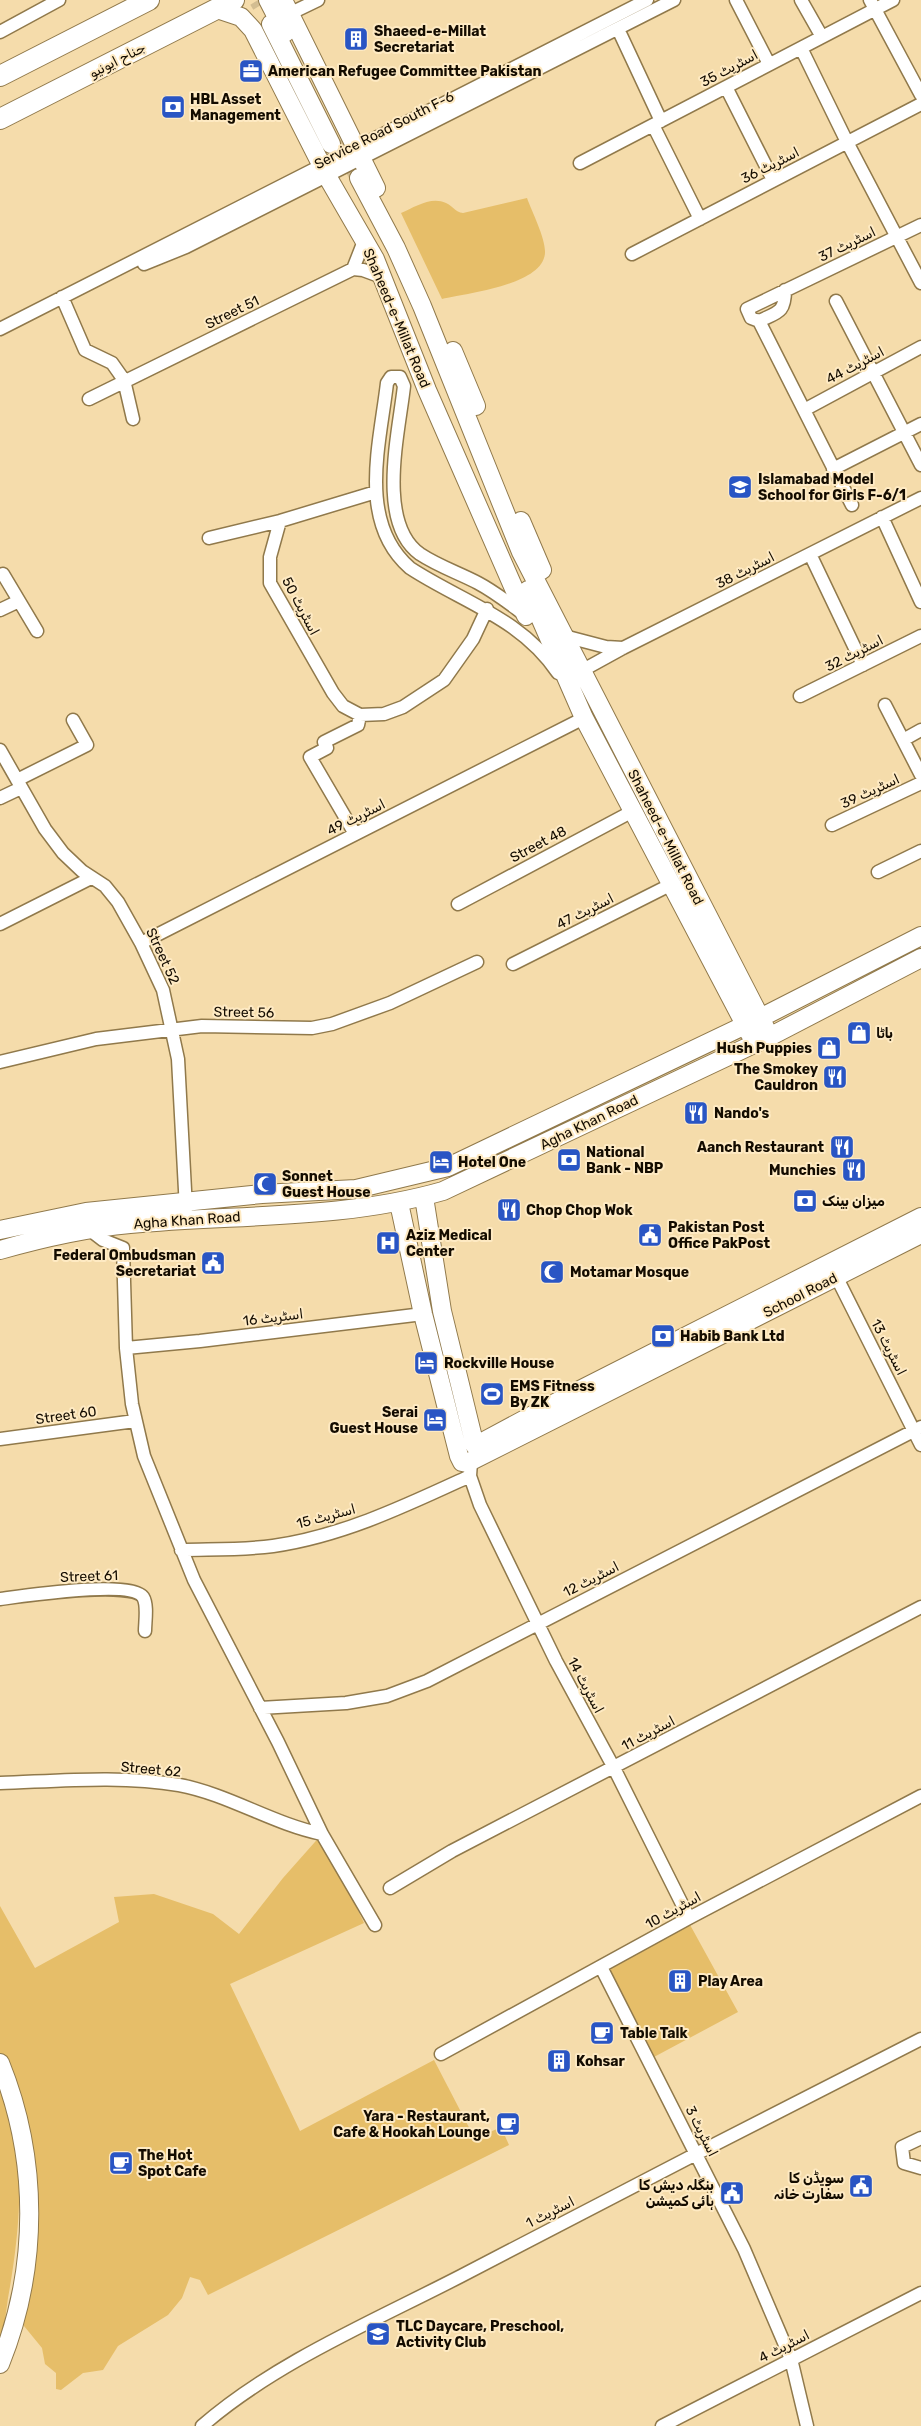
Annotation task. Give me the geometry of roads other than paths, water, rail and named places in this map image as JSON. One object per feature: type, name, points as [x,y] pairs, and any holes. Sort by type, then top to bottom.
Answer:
[{"type":"main road","points":[[0,76],[149,0]]},
{"type":"main road","name":"جناح ایونیو","points":[[0,120],[226,4]]},
{"type":"street","points":[[0,32],[58,0]]},
{"type":"street","points":[[286,7],[318,0]]},
{"type":"street","name":"Service Road South F-6","points":[[0,329],[103,277],[146,264],[186,247],[647,0]]},
{"type":"street","name":"Service Road South F-6","points":[[358,154],[618,29],[674,0]]},
{"type":"street","points":[[736,0],[769,64]]},
{"type":"street","points":[[801,0],[822,37]]},
{"type":"street","name":"اسٹریٹ 35","points":[[580,164],[822,37],[872,5],[893,0]]},
{"type":"street","points":[[264,2],[335,142]]},
{"type":"street","name":"Shaheed-e-Millat Road","points":[[226,4],[253,30],[325,171],[364,241],[382,277],[427,390],[526,616],[558,641],[583,670],[674,876]]},
{"type":"street","points":[[872,5],[921,95]]},
{"type":"street","name":"Shaheed-e-Millat Road","points":[[286,7],[358,154],[406,246],[464,377],[511,498],[562,617],[558,641]]},
{"type":"street","points":[[618,29],[700,219]]},
{"type":"street","points":[[801,48],[847,142],[921,283]]},
{"type":"street","points":[[726,87],[774,180]]},
{"type":"street","name":"اسٹریٹ 36","points":[[632,254],[921,104]]},
{"type":"street","name":"Shaheed-e-Millat Road","points":[[355,180],[396,248],[422,306],[558,641],[578,706],[633,811],[674,876],[763,1040]]},
{"type":"street","name":"اسٹریٹ 37","points":[[804,410],[759,321],[781,310],[785,304],[786,290],[921,225]]},
{"type":"street","points":[[364,241],[353,269],[363,270],[382,277]]},
{"type":"street","name":"Street 51","points":[[89,399],[124,380],[353,269]]},
{"type":"street","points":[[62,298],[86,350],[112,363],[124,380],[133,419]]},
{"type":"street","points":[[836,301],[874,371],[921,465]]},
{"type":"street","name":"اسٹریٹ 44","points":[[804,410],[921,347]]},
{"type":"street","points":[[526,616],[480,584],[420,554],[412,546],[401,529],[394,508],[394,492],[404,386],[400,377],[391,377],[387,383],[376,503],[383,532],[398,558],[428,579],[488,609],[502,619],[549,660],[578,706],[595,696]]},
{"type":"street","points":[[804,410],[852,505]]},
{"type":"street","points":[[833,469],[921,424]]},
{"type":"street","points":[[209,538],[280,521],[376,492]]},
{"type":"street","name":"اسٹریٹ 38","points":[[583,670],[921,498]]},
{"type":"street","points":[[882,517],[921,602]]},
{"type":"street","name":"اسٹریٹ 50","points":[[280,521],[270,557],[270,583],[333,694],[359,720]]},
{"type":"street","points":[[810,554],[863,665]]},
{"type":"street","points":[[3,574],[37,631]]},
{"type":"street","points":[[0,610],[19,601]]},
{"type":"street","points":[[355,834],[310,757],[327,748],[324,742],[359,720],[403,707],[444,680],[473,639],[488,609]]},
{"type":"street","name":"اسٹریٹ 32","points":[[800,696],[921,636]]},
{"type":"street","points":[[558,641],[623,648]]},
{"type":"street","points":[[885,705],[921,775]]},
{"type":"street","name":"اسٹریٹ 49","points":[[141,943],[355,834],[578,706]]},
{"type":"street","points":[[0,798],[19,784],[87,745],[74,720]]},
{"type":"street","points":[[903,740],[921,730]]},
{"type":"street","name":"Street 52","points":[[0,750],[19,784],[63,853],[91,878],[105,886],[118,902],[141,943],[163,990],[178,1059],[187,1220]]},
{"type":"street","name":"اسٹریٹ 39","points":[[832,825],[921,784]]},
{"type":"street","name":"Street 48","points":[[458,904],[633,811]]},
{"type":"street","points":[[878,872],[921,851]]},
{"type":"street","name":"اسٹریٹ 47","points":[[513,964],[674,876]]},
{"type":"street","points":[[0,924],[91,878]]},
{"type":"street","name":"Agha Khan Road","points":[[0,1230],[86,1212],[356,1189],[448,1166],[752,1022],[921,936]]},
{"type":"street","name":"Agha Khan Road","points":[[0,1250],[90,1230],[129,1224],[359,1210],[424,1197],[457,1186],[763,1040],[921,958]]},
{"type":"street","name":"Street 56","points":[[0,1062],[96,1040],[173,1029],[202,1026],[312,1028],[332,1024],[390,1003],[478,962]]},
{"type":"street","points":[[448,1166],[457,1186]]},
{"type":"street","points":[[424,1197],[469,1460]]},
{"type":"street","points":[[399,1203],[423,1314],[469,1460]]},
{"type":"street","name":"School Road","points":[[833,1270],[921,1217]]},
{"type":"street","points":[[90,1230],[103,1240],[123,1248],[126,1348],[135,1421],[144,1456],[181,1550],[194,1580],[322,1834],[374,1925]]},
{"type":"street","name":"School Road","points":[[469,1460],[570,1396],[833,1270],[921,1234]]},
{"type":"street","name":"اسٹریٹ 13","points":[[833,1270],[918,1429],[921,1444]]},
{"type":"street","name":"اسٹریٹ 16","points":[[126,1348],[423,1314]]},
{"type":"street","name":"Street 60","points":[[0,1439],[135,1421]]},
{"type":"street","name":"اسٹریٹ 12","points":[[260,1708],[346,1703],[387,1696],[427,1681],[918,1429]]},
{"type":"street","name":"اسٹریٹ 15","points":[[181,1550],[273,1546],[342,1530],[388,1513],[469,1460]]},
{"type":"street","name":"اسٹریٹ 14","points":[[469,1460],[480,1505],[556,1661],[614,1768],[689,1918]]},
{"type":"street","name":"Street 61","points":[[0,1599],[70,1591],[130,1590],[142,1596],[145,1600],[145,1631]]},
{"type":"street","name":"اسٹریٹ 11","points":[[390,1888],[452,1851],[921,1607]]},
{"type":"street","name":"Street 62","points":[[0,1783],[136,1781],[180,1785],[297,1828],[322,1834]]},
{"type":"street","name":"اسٹریٹ 10","points":[[441,2054],[689,1918],[921,1796]]},
{"type":"street","name":"اسٹریٹ 3","points":[[601,1967],[744,2249],[790,2359],[807,2426]]},
{"type":"street","name":"اسٹریٹ 1","points":[[202,2426],[224,2406],[305,2357],[697,2153],[921,2040]]},
{"type":"street","points":[[0,2063],[12,2092],[25,2158],[30,2197],[29,2239],[20,2300],[0,2364]]},
{"type":"street","points":[[921,2138],[902,2147],[901,2153],[904,2163],[921,2168]]},
{"type":"street","name":"اسٹریٹ 4","points":[[662,2426],[921,2293]]},
{"type":"tunnel","points":[[258,0],[261,5]]},
{"type":"tunnel","points":[[340,140],[359,178]]},
{"type":"place","name":"Shaeed-e-Millat Secretariat","points":[[356,39]]},
{"type":"place","name":"American Refugee Committee Pakistan","points":[[251,71]]},
{"type":"place","name":"HBL Asset Management","points":[[173,107]]},
{"type":"place","name":"Islamabad Model School for Girls F-6/1","points":[[740,487]]},
{"type":"place","name":"باٹا","points":[[859,1033]]},
{"type":"place","name":"Hush Puppies","points":[[829,1048]]},
{"type":"place","name":"The Smokey Cauldron","points":[[835,1077]]},
{"type":"place","name":"Nando's","points":[[696,1113]]},
{"type":"place","name":"Aanch Restaurant","points":[[842,1147]]},
{"type":"place","name":"National Bank - NBP","points":[[569,1160]]},
{"type":"place","name":"Hotel One","points":[[441,1162]]},
{"type":"place","name":"Munchies","points":[[854,1170]]},
{"type":"place","name":"Sonnet Guest House","points":[[265,1184]]},
{"type":"place","name":"میزان بینک","points":[[805,1201]]},
{"type":"place","name":"Chop Chop Wok","points":[[509,1210]]},
{"type":"place","name":"Pakistan Post Office PakPost","points":[[650,1235]]},
{"type":"place","name":"Aziz Medical Center","points":[[388,1243]]},
{"type":"place","name":"Federal Ombudsman Secretariat","points":[[213,1263]]},
{"type":"place","name":"Motamar Mosque","points":[[552,1272]]},
{"type":"place","name":"Habib Bank Ltd","points":[[663,1336]]},
{"type":"place","name":"Rockville House","points":[[426,1363]]},
{"type":"place","name":"EMS Fitness By ZK","points":[[492,1394]]},
{"type":"place","name":"Serai Guest House","points":[[435,1420]]},
{"type":"place","name":"Play Area","points":[[680,1981]]},
{"type":"place","name":"Table Talk","points":[[602,2033]]},
{"type":"place","name":"Kohsar","points":[[559,2061]]},
{"type":"place","name":"Yara - Restaurant, Cafe & Hookah Lounge","points":[[508,2124]]},
{"type":"place","name":"The Hot Spot Cafe","points":[[121,2163]]},
{"type":"place","name":"سویڈن کا سفارت خانہ","points":[[861,2186]]},
{"type":"place","name":"بنگلہ دیش کا ہائی کمیشن","points":[[732,2193]]},
{"type":"place","name":"TLC Daycare, Preschool, Activity Club","points":[[378,2334]]}]
